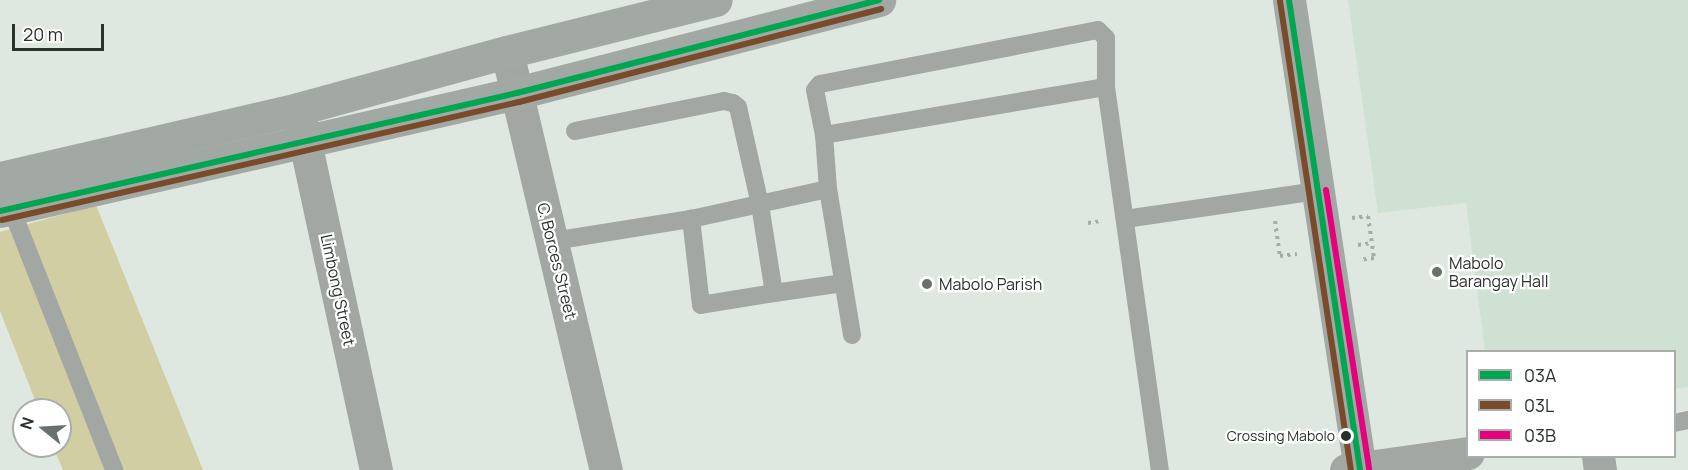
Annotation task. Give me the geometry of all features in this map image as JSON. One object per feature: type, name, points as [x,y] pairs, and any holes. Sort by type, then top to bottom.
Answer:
[{"type":"main road","points":[[4,199],[298,110],[507,52],[716,0]]},
{"type":"main road","points":[[4,199],[306,141],[517,93],[879,0]]},
{"type":"main road","points":[[1289,0],[1355,469]]},
{"type":"street","name":"C. Borces Street","points":[[507,52],[606,470]]},
{"type":"street","name":"Limbong Street","points":[[298,110],[376,470]]},
{"type":"street","points":[[1355,469],[1466,453]]},
{"type":"lane","points":[[852,335],[828,189],[824,135],[815,90],[820,84],[1098,30],[1106,38],[1106,87],[1160,470]]},
{"type":"lane","points":[[824,135],[1106,87]]},
{"type":"lane","points":[[575,131],[724,101],[738,107],[760,205],[774,293]]},
{"type":"lane","points":[[553,241],[691,219],[828,189]]},
{"type":"lane","points":[[1125,219],[1317,190]]},
{"type":"lane","points":[[4,199],[114,470]]},
{"type":"lane","points":[[691,219],[700,305],[843,283]]},
{"type":"path","points":[[1368,216],[1374,258]]},
{"type":"path","points":[[1275,222],[1280,256]]},
{"type":"shaded area","points":[[1348,0],[1688,0],[1688,387],[1676,389],[1676,350],[1485,350],[1466,203],[1378,213]]},
{"type":"shaded area","points":[[96,205],[203,470],[63,470],[58,458],[72,458],[72,398],[34,398],[0,311],[0,232]]},
{"type":"transit line","name":"03A","points":[[0,211],[517,93],[879,0]]},
{"type":"transit line","name":"03A","points":[[1289,0],[1360,470]]},
{"type":"transit line","name":"03L","points":[[1280,1],[1351,470]]},
{"type":"transit line","name":"03L","points":[[2,220],[519,102],[881,9]]},
{"type":"transit line","name":"03B","points":[[1326,190],[1369,469]]},
{"type":"place","name":"Mabolo Barangay Hall","points":[[1437,272]]},
{"type":"place","name":"Mabolo Parish","points":[[927,284]]},
{"type":"place","name":"Crossing Mabolo","points":[[1346,436]]}]
